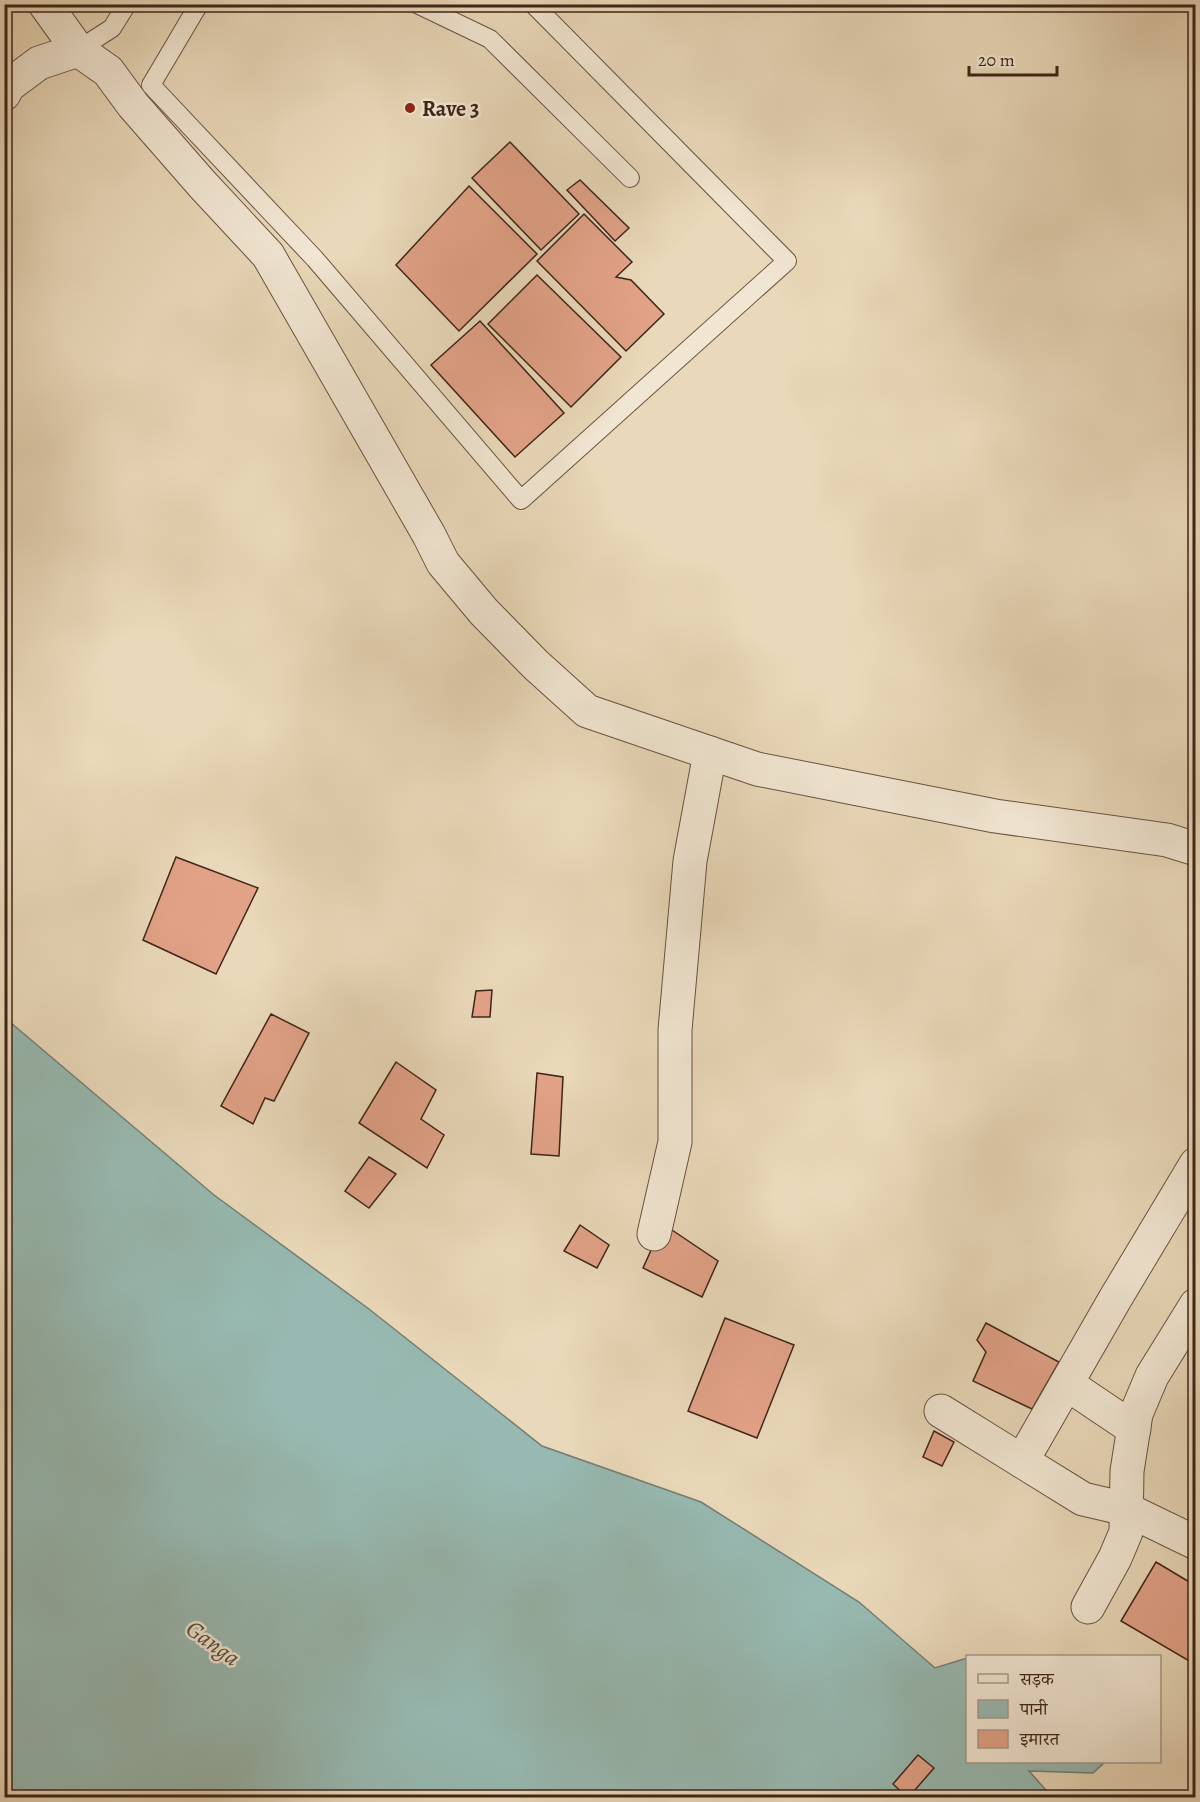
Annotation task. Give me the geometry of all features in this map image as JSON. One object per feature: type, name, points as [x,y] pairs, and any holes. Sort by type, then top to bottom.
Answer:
[{"type":"street","points":[[45,4],[78,50],[108,71],[133,105],[268,255],[443,563],[483,612],[536,665],[587,711],[769,771],[995,816],[1167,840],[1196,849]]},
{"type":"street","points":[[4,94],[8,86],[39,63],[78,50]]},
{"type":"street","points":[[654,1234],[675,1142],[675,1030],[690,861],[710,753]]},
{"type":"street","points":[[1022,1461],[1196,1164]]},
{"type":"street","points":[[1088,1607],[1115,1558],[1126,1532],[1127,1471],[1136,1414],[1152,1376],[1196,1305]]},
{"type":"street","points":[[1067,1384],[1134,1429]]},
{"type":"street","points":[[941,1411],[1083,1499],[1126,1509],[1196,1543]]},
{"type":"lane","points":[[78,50],[112,27],[127,4]]},
{"type":"lane","points":[[199,4],[151,85],[315,259],[521,500],[787,261],[533,4]]},
{"type":"lane","points":[[417,4],[490,39],[630,178]]},
{"type":"water","name":"Ganga","points":[[4,1017],[214,1195],[369,1309],[542,1446],[701,1502],[859,1602],[935,1668],[966,1658],[966,1763],[1104,1763],[1093,1773],[1029,1771],[1053,1798],[5,1797]]},
{"type":"building","points":[[510,142],[579,214],[541,250],[472,178]]},
{"type":"building","points":[[580,180],[629,228],[615,241],[567,190]]},
{"type":"building","points":[[469,186],[537,254],[459,331],[396,265]]},
{"type":"building","points":[[584,214],[632,262],[616,277],[631,280],[664,314],[626,351],[537,261]]},
{"type":"building","points":[[537,275],[621,357],[571,407],[488,324]]},
{"type":"building","points":[[480,321],[564,413],[515,457],[431,365]]},
{"type":"building","points":[[176,857],[258,888],[216,974],[143,940]]},
{"type":"building","points":[[492,990],[490,1017],[472,1017],[476,991]]},
{"type":"building","points":[[271,1014],[309,1033],[274,1101],[265,1098],[253,1124],[221,1106]]},
{"type":"building","points":[[396,1062],[436,1090],[421,1119],[444,1135],[427,1168],[359,1123]]},
{"type":"building","points":[[537,1073],[563,1077],[559,1156],[531,1154]]},
{"type":"building","points":[[369,1157],[396,1174],[369,1208],[345,1191]]},
{"type":"building","points":[[663,1224],[718,1261],[702,1297],[643,1268]]},
{"type":"building","points":[[580,1225],[609,1245],[597,1268],[564,1251]]},
{"type":"building","points":[[725,1318],[794,1345],[757,1438],[688,1411]]},
{"type":"building","points":[[986,1323],[1059,1362],[1032,1409],[973,1381],[986,1352],[977,1340]]},
{"type":"building","points":[[934,1431],[954,1442],[942,1466],[923,1457]]},
{"type":"building","points":[[1156,1562],[1196,1586],[1196,1610],[1190,1619],[1196,1622],[1196,1665],[1121,1621]]},
{"type":"building","points":[[918,1755],[934,1768],[908,1798],[893,1784]]},
{"type":"place","name":"Rave 3","points":[[410,108]]}]
